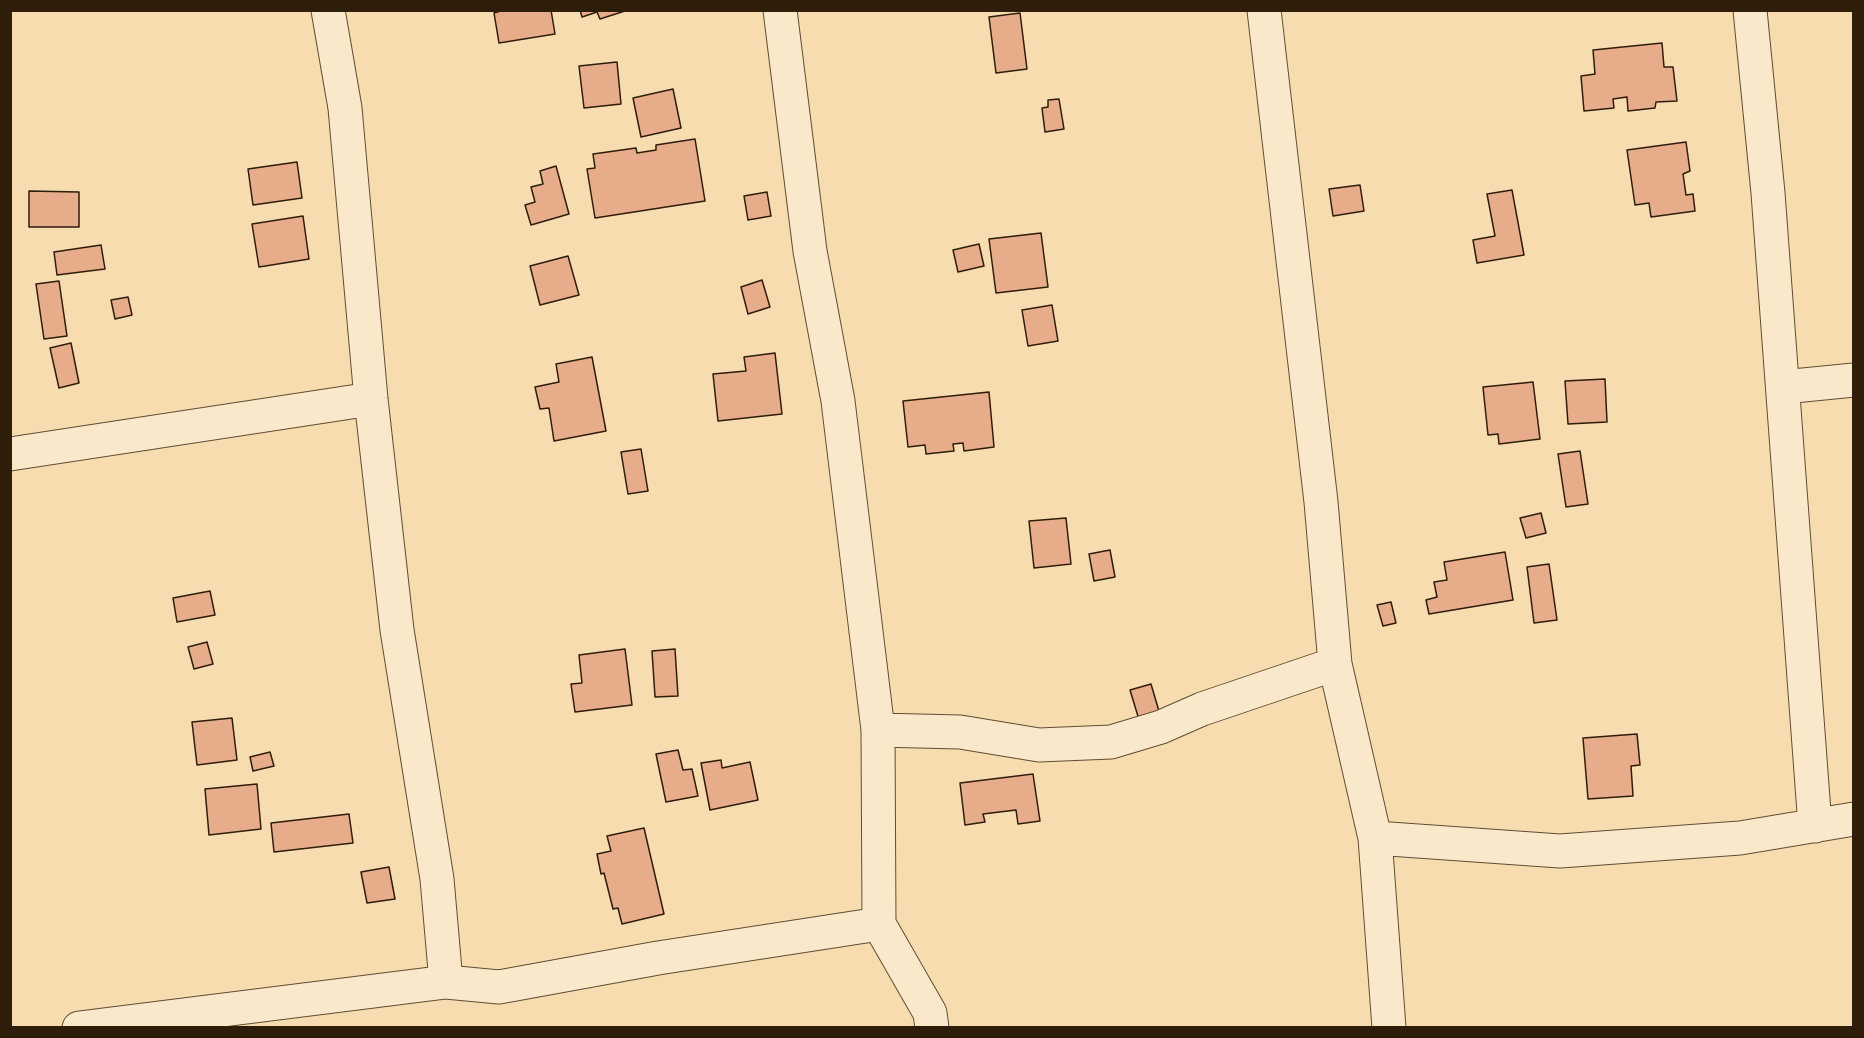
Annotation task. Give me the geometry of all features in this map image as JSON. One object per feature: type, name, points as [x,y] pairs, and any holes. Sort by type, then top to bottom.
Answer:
[{"type":"street","points":[[328,10],[345,108],[371,399],[397,630],[437,879],[446,982]]},
{"type":"street","points":[[780,10],[810,252],[838,401],[878,730],[879,924],[930,1013],[932,1028]]},
{"type":"street","points":[[1264,10],[1321,502],[1335,664],[1375,838],[1389,1028]]},
{"type":"street","points":[[1750,10],[1768,193],[1815,826]]},
{"type":"street","points":[[1783,387],[1854,380]]},
{"type":"street","points":[[10,454],[371,399]]},
{"type":"street","points":[[878,730],[960,732],[1039,745],[1111,742],[1161,727],[1202,709],[1335,664]]},
{"type":"street","points":[[1375,838],[1560,851],[1740,838],[1854,819]]},
{"type":"street","points":[[79,1028],[446,982],[499,987],[658,958],[879,924]]},
{"type":"building","points":[[504,10],[551,10],[555,34],[499,43],[494,13]]},
{"type":"building","points":[[580,10],[628,10],[600,19],[597,12],[582,17]]},
{"type":"building","points":[[1020,13],[1027,69],[996,73],[989,17]]},
{"type":"building","points":[[1662,43],[1664,67],[1673,67],[1677,101],[1656,102],[1655,108],[1628,111],[1627,97],[1613,99],[1614,108],[1584,111],[1581,76],[1595,74],[1593,50]]},
{"type":"building","points":[[617,62],[621,104],[584,108],[579,66]]},
{"type":"building","points":[[673,89],[681,128],[641,137],[633,98]]},
{"type":"building","points":[[1059,99],[1064,129],[1045,132],[1042,108],[1048,107],[1048,100]]},
{"type":"building","points":[[695,139],[705,201],[595,218],[587,169],[595,168],[593,154],[636,148],[637,153],[656,150],[656,145]]},
{"type":"building","points":[[1686,142],[1690,171],[1683,174],[1686,195],[1693,194],[1695,211],[1651,217],[1649,203],[1635,205],[1627,150]]},
{"type":"building","points":[[297,162],[302,198],[253,205],[248,169]]},
{"type":"building","points":[[556,166],[569,214],[531,225],[525,205],[535,202],[531,187],[543,184],[540,171]]},
{"type":"building","points":[[1360,185],[1364,211],[1333,216],[1329,189]]},
{"type":"building","points":[[1512,190],[1524,255],[1477,263],[1473,240],[1495,236],[1487,194]]},
{"type":"building","points":[[29,191],[79,192],[79,227],[29,227]]},
{"type":"building","points":[[767,192],[771,216],[748,220],[744,196]]},
{"type":"building","points":[[303,216],[309,259],[259,267],[252,224]]},
{"type":"building","points":[[1041,233],[1048,287],[996,293],[989,239]]},
{"type":"building","points":[[979,244],[984,266],[958,272],[953,250]]},
{"type":"building","points":[[101,245],[105,269],[57,275],[54,252]]},
{"type":"building","points":[[568,256],[579,295],[540,305],[530,266]]},
{"type":"building","points":[[762,280],[770,307],[748,314],[741,287]]},
{"type":"building","points":[[59,281],[67,336],[44,339],[36,284]]},
{"type":"building","points":[[128,297],[132,315],[115,319],[111,300]]},
{"type":"building","points":[[1052,305],[1058,341],[1028,346],[1022,310]]},
{"type":"building","points":[[71,343],[79,383],[59,388],[50,348]]},
{"type":"building","points":[[775,353],[782,414],[718,421],[713,374],[746,371],[744,357]]},
{"type":"building","points":[[592,357],[606,431],[554,441],[549,408],[540,409],[535,387],[559,382],[556,364]]},
{"type":"building","points":[[1605,379],[1607,422],[1568,424],[1565,381]]},
{"type":"building","points":[[1533,382],[1540,439],[1499,444],[1498,434],[1488,435],[1483,387]]},
{"type":"building","points":[[989,392],[994,447],[964,451],[963,443],[953,444],[954,451],[926,454],[925,445],[908,447],[903,401]]},
{"type":"building","points":[[641,449],[648,491],[628,494],[621,452]]},
{"type":"building","points":[[1580,451],[1588,504],[1566,507],[1558,454]]},
{"type":"building","points":[[1541,513],[1546,533],[1526,538],[1520,518]]},
{"type":"building","points":[[1066,518],[1071,564],[1034,568],[1029,521]]},
{"type":"building","points":[[1110,550],[1115,577],[1094,581],[1089,554]]},
{"type":"building","points":[[1505,552],[1513,600],[1429,614],[1426,600],[1437,597],[1434,582],[1447,580],[1444,562]]},
{"type":"building","points":[[1549,564],[1557,620],[1534,623],[1527,567]]},
{"type":"building","points":[[210,591],[215,615],[177,622],[173,598]]},
{"type":"building","points":[[1391,602],[1396,623],[1383,626],[1377,605]]},
{"type":"building","points":[[207,642],[213,664],[194,669],[188,647]]},
{"type":"building","points":[[625,649],[632,705],[575,712],[571,684],[582,683],[579,655]]},
{"type":"building","points":[[675,649],[678,696],[655,697],[652,651]]},
{"type":"building","points":[[1151,684],[1161,718],[1140,723],[1130,690]]},
{"type":"building","points":[[232,718],[237,760],[197,765],[192,722]]},
{"type":"building","points":[[1637,734],[1640,765],[1631,766],[1633,796],[1588,799],[1583,738]]},
{"type":"building","points":[[678,750],[683,770],[692,769],[698,796],[666,802],[656,754]]},
{"type":"building","points":[[270,752],[274,766],[253,771],[250,757]]},
{"type":"building","points":[[721,760],[722,768],[750,762],[758,800],[710,810],[701,763]]},
{"type":"building","points":[[1033,774],[1040,821],[1018,824],[1016,810],[983,814],[985,822],[965,825],[960,783]]},
{"type":"building","points":[[257,784],[261,829],[209,835],[205,789]]},
{"type":"building","points":[[349,814],[353,843],[274,852],[271,823]]},
{"type":"building","points":[[644,828],[664,914],[622,924],[618,908],[613,909],[597,854],[611,851],[607,836]]},
{"type":"building","points":[[389,867],[395,899],[367,903],[361,872]]}]
